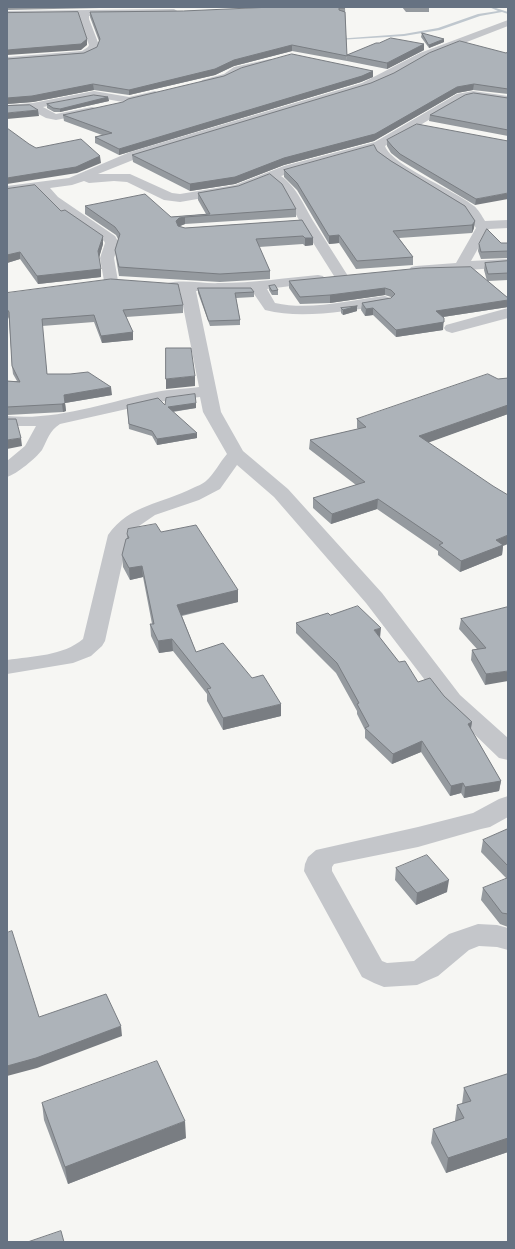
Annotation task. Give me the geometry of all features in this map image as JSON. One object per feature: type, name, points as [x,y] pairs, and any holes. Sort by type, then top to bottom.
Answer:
[{"type":"street","points":[[7,14],[33,10],[84,13],[126,9],[183,12]]},
{"type":"street","points":[[7,60],[84,54],[93,49],[94,45],[84,19],[84,13]]},
{"type":"street","points":[[78,180],[112,163],[134,155],[366,85],[388,75],[424,55],[508,22]]},
{"type":"street","points":[[197,84],[228,76],[238,69],[257,66],[282,58]]},
{"type":"street","points":[[368,71],[388,75]]},
{"type":"street","points":[[32,106],[50,116],[56,117],[104,107],[167,91]]},
{"type":"street","points":[[7,108],[32,106],[89,94],[129,100]]},
{"type":"street","points":[[7,179],[13,189],[78,180],[114,177],[130,178],[169,197],[180,198],[238,188],[273,176],[288,169],[379,146],[461,96],[467,94],[508,99]]},
{"type":"street","points":[[416,124],[431,127]]},
{"type":"street","points":[[379,146],[382,154],[395,164],[470,209],[482,225],[483,228],[461,267]]},
{"type":"street","points":[[273,176],[286,185],[289,189],[307,222],[341,276]]},
{"type":"street","points":[[42,186],[53,200],[110,239],[112,243],[107,258],[117,282],[94,282]]},
{"type":"street","points":[[291,223],[307,222]]},
{"type":"street","points":[[482,225],[508,224]]},
{"type":"street","points":[[405,271],[508,263]]},
{"type":"street","points":[[158,284],[220,288],[256,286],[357,275]]},
{"type":"street","points":[[187,286],[212,412],[236,454],[281,494],[374,598],[452,700],[508,752]]},
{"type":"street","points":[[256,286],[270,307],[279,310],[301,311],[385,301]]},
{"type":"street","points":[[452,328],[508,313]]},
{"type":"street","points":[[7,421],[17,422],[54,420],[158,397],[208,390]]},
{"type":"street","points":[[7,471],[33,449],[45,426],[54,420]]},
{"type":"street","points":[[7,667],[65,658],[83,651],[94,641],[118,536],[132,522],[148,511],[192,496],[213,485],[236,454]]},
{"type":"street","points":[[508,805],[481,820],[418,837],[325,857],[318,864],[318,871],[372,969],[384,975],[417,973],[428,968],[459,942],[478,936],[497,936],[508,939]]},
{"type":"building","points":[[273,7],[345,7],[339,8],[339,10],[345,12],[347,56],[292,45],[234,60],[215,69],[129,90],[93,84],[32,96],[7,98],[7,59],[84,53],[97,47],[100,39],[90,12],[183,11]]},
{"type":"building","points":[[78,12],[87,39],[81,44],[7,50],[7,13]]},
{"type":"building","points":[[422,33],[444,39],[429,45]]},
{"type":"building","points":[[391,38],[424,44],[387,63],[347,55],[376,43]]},
{"type":"building","points":[[460,41],[506,53],[508,52],[508,89],[474,84],[457,87],[375,134],[284,158],[235,177],[190,184],[132,155],[371,83],[394,73],[429,53]]},
{"type":"building","points":[[292,54],[373,71],[362,76],[119,149],[95,137],[112,133],[63,115],[123,102],[128,99],[224,76],[241,68]]},
{"type":"building","points":[[474,93],[508,98],[508,130],[430,115],[465,95]]},
{"type":"building","points":[[94,95],[108,97],[60,109],[53,108],[47,104]]},
{"type":"building","points":[[30,105],[38,110],[7,113],[7,106]]},
{"type":"building","points":[[417,124],[508,141],[508,193],[476,199],[400,154],[387,140]]},
{"type":"building","points":[[7,128],[36,148],[81,139],[100,156],[76,167],[7,178]]},
{"type":"building","points":[[374,145],[377,151],[391,161],[465,206],[475,221],[472,225],[393,231],[413,257],[357,261],[339,235],[329,236],[297,183],[284,170]]},
{"type":"building","points":[[270,174],[282,184],[296,209],[185,217],[179,218],[176,221],[178,226],[185,228],[302,220],[313,238],[305,238],[303,236],[256,239],[270,271],[220,274],[119,267],[115,250],[120,234],[115,227],[85,206],[145,194],[171,217],[210,214],[198,193],[238,186]]},
{"type":"building","points":[[35,185],[61,211],[65,210],[103,236],[98,251],[101,269],[37,276],[20,252],[7,255],[7,189]]},
{"type":"building","points":[[487,229],[501,243],[508,243],[508,251],[481,252],[479,244]]},
{"type":"building","points":[[508,261],[508,273],[488,274],[485,263]]},
{"type":"building","points":[[471,267],[508,298],[508,300],[436,311],[444,318],[444,322],[396,330],[373,308],[366,309],[362,303],[391,298],[395,294],[391,290],[385,288],[300,297],[289,281],[421,268]]},
{"type":"building","points":[[111,279],[178,284],[183,305],[123,310],[133,332],[101,336],[94,315],[42,319],[47,374],[88,372],[111,387],[64,395],[65,403],[62,404],[7,407],[7,381],[20,382],[12,366],[7,293]]},
{"type":"building","points":[[275,285],[278,290],[272,291],[269,286]]},
{"type":"building","points":[[198,288],[251,288],[254,292],[235,293],[240,320],[209,321]]},
{"type":"building","points":[[357,306],[343,310],[341,308]]},
{"type":"building","points":[[166,348],[191,348],[195,376],[166,379]]},
{"type":"building","points":[[488,374],[498,379],[508,378],[508,405],[419,436],[508,495],[508,535],[496,540],[503,545],[461,561],[439,545],[443,543],[378,499],[332,514],[313,498],[365,482],[310,440],[366,427],[357,419]]},
{"type":"building","points":[[195,394],[196,403],[168,407],[197,433],[157,439],[152,431],[129,424],[127,405],[158,398],[165,405],[166,398]]},
{"type":"building","points":[[7,419],[16,419],[21,438],[7,440]]},
{"type":"building","points":[[156,524],[161,532],[196,525],[238,590],[177,605],[196,652],[223,643],[252,678],[263,675],[281,704],[223,718],[207,689],[211,688],[172,639],[158,641],[150,624],[154,624],[142,566],[129,568],[122,555],[126,539],[129,538],[127,534],[128,529]]},
{"type":"building","points":[[358,606],[381,628],[374,630],[399,662],[405,661],[418,682],[430,678],[444,696],[472,722],[468,724],[501,781],[465,787],[463,783],[451,786],[422,741],[393,754],[365,728],[369,726],[357,704],[359,703],[337,663],[296,623],[328,613],[330,615]]},
{"type":"building","points":[[508,607],[508,671],[486,674],[472,650],[486,648],[461,619]]},
{"type":"building","points":[[508,829],[508,866],[483,840]]},
{"type":"building","points":[[427,855],[449,880],[417,893],[396,868]]},
{"type":"building","points":[[508,878],[508,914],[502,913],[483,888]]},
{"type":"building","points":[[12,931],[39,1017],[106,994],[121,1026],[36,1058],[7,1066],[7,933]]},
{"type":"building","points":[[157,1061],[185,1121],[65,1167],[42,1103]]},
{"type":"building","points":[[508,1074],[508,1138],[448,1158],[433,1129],[464,1118],[457,1105],[471,1101],[464,1088]]},
{"type":"building","points":[[61,1231],[64,1242],[28,1242]]},
{"type":"waterway","points":[[490,7],[502,11]]},
{"type":"waterway","points":[[338,39],[404,35],[439,29],[479,15],[502,11]]},
{"type":"waterway","points":[[502,11],[508,13]]}]
